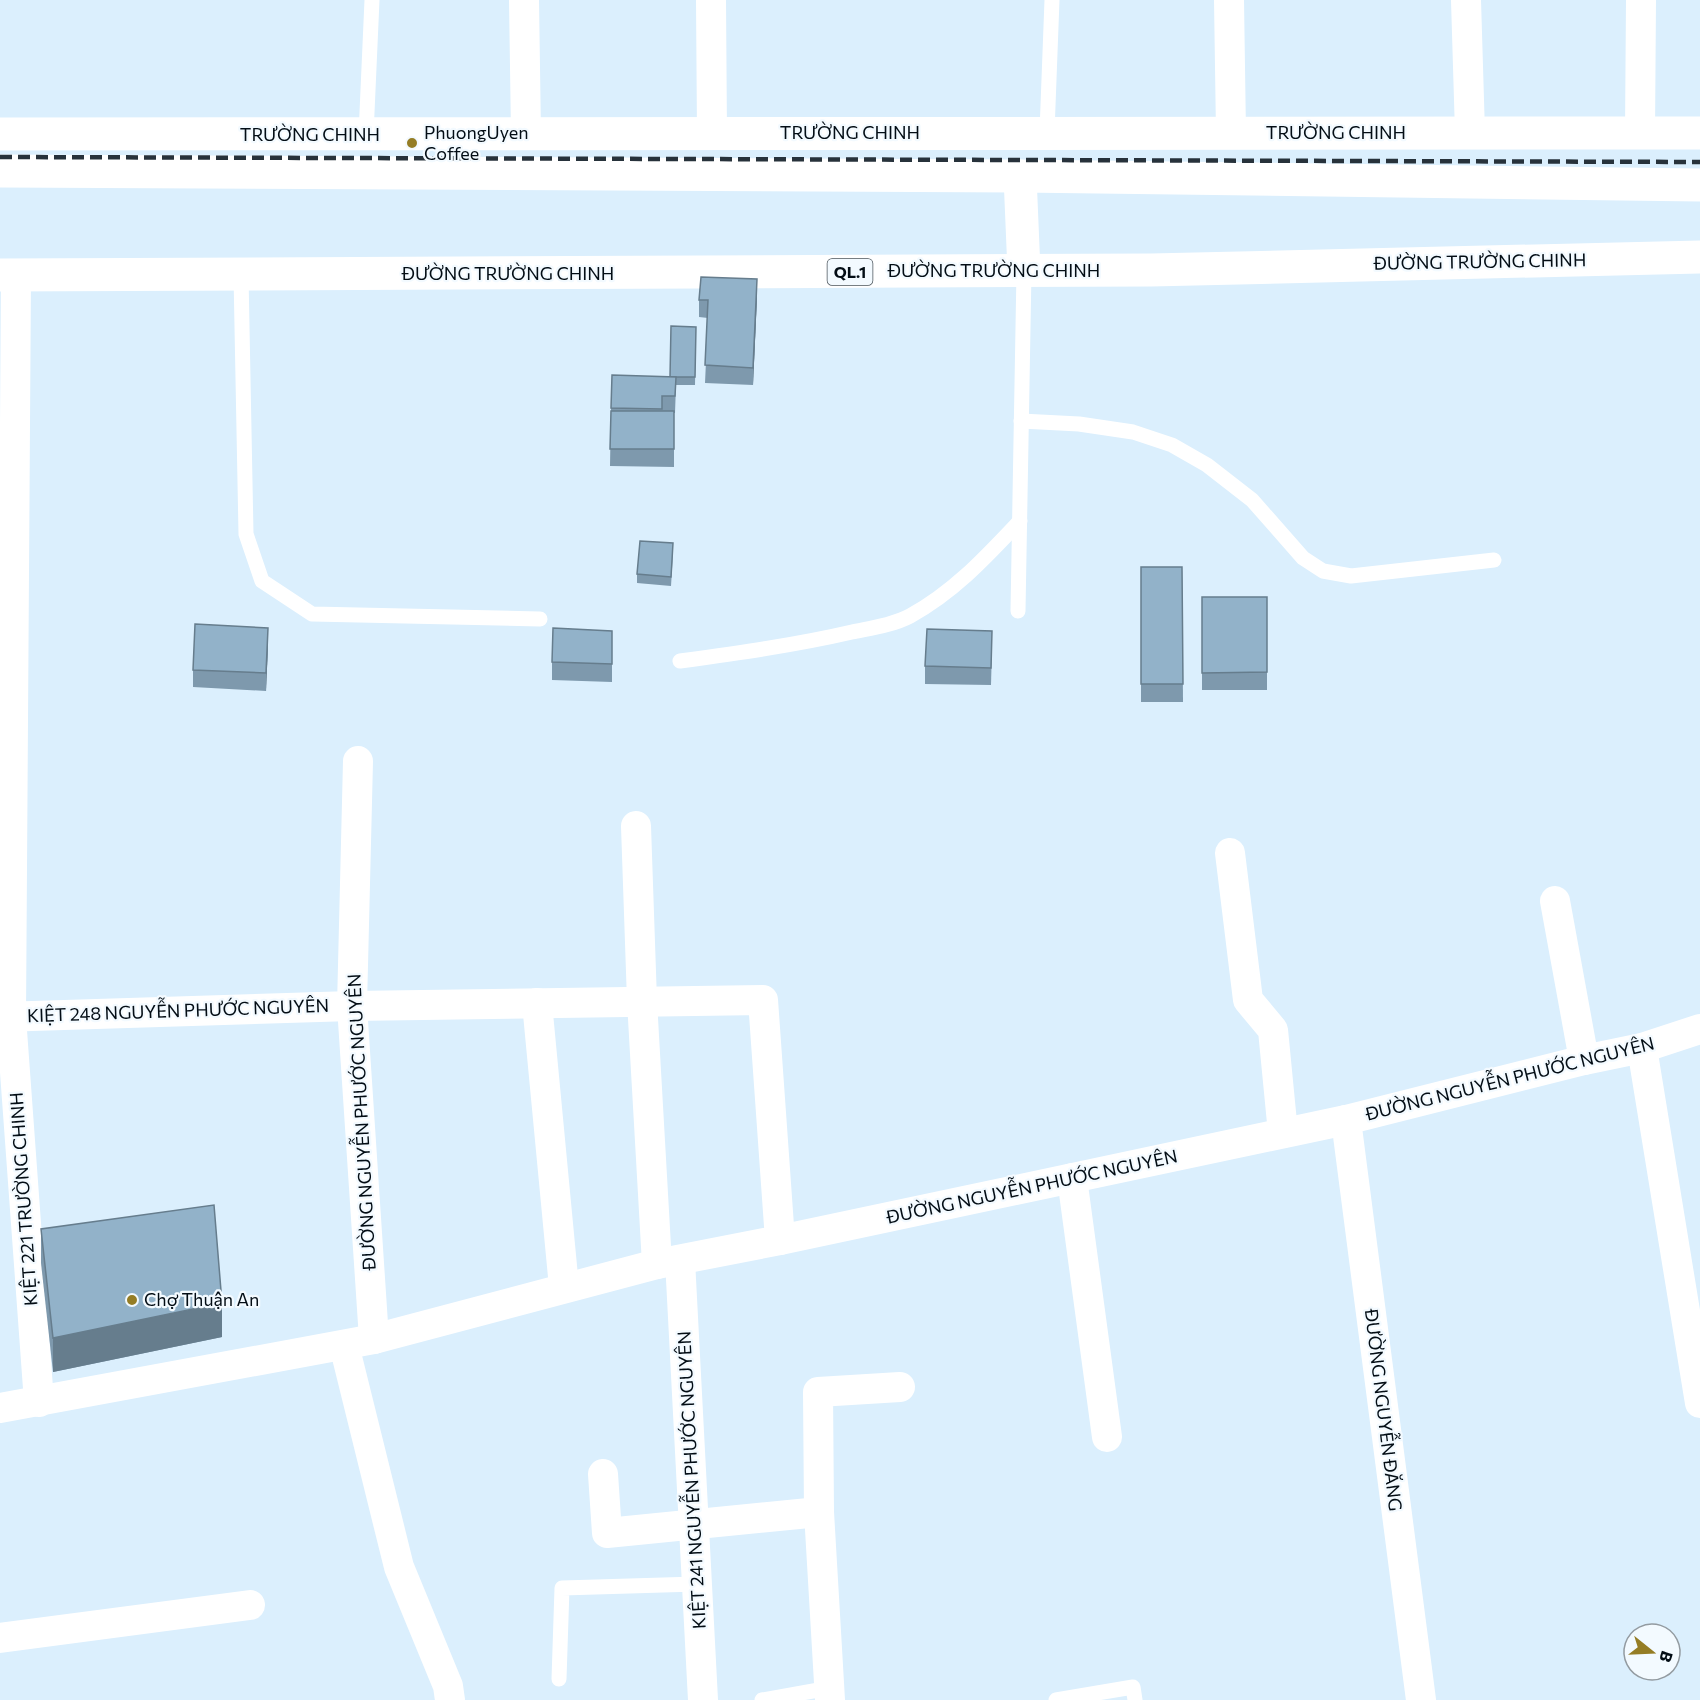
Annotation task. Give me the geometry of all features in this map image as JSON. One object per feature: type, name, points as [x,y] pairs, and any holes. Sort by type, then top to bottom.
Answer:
[{"type":"main road","name":"TRƯỜNG CHINH","points":[[0,134],[1700,133]]},
{"type":"main road","points":[[0,171],[1020,176],[1700,186]]},
{"type":"main road","points":[[1020,176],[1024,271]]},
{"type":"main road","name":"ĐƯỜNG TRƯỜNG CHINH","points":[[8,275],[1174,270],[1700,257]]},
{"type":"street","points":[[524,0],[526,134]]},
{"type":"street","points":[[711,0],[712,134]]},
{"type":"street","points":[[1229,0],[1232,133]]},
{"type":"street","points":[[1466,0],[1470,133]]},
{"type":"street","points":[[1640,133],[1641,0]]},
{"type":"street","name":"KIỆT 221 TRƯỜNG CHINH","points":[[8,275],[6,1017],[39,1402]]},
{"type":"street","name":"ĐƯỜNG NGUYỄN PHƯỚC NGUYÊN","points":[[358,761],[352,1006],[374,1338]]},
{"type":"street","points":[[636,826],[642,1001],[669,1262]]},
{"type":"street","points":[[1230,854],[1248,1000],[1273,1030],[1283,1133]]},
{"type":"street","points":[[1555,901],[1584,1060]]},
{"type":"street","name":"KIỆT 248 NGUYỄN PHƯỚC NGUYÊN","points":[[6,1017],[352,1006],[763,1000],[780,1240]]},
{"type":"street","points":[[537,1003],[564,1287]]},
{"type":"street","name":"ĐƯỜNG NGUYỄN PHƯỚC NGUYÊN","points":[[0,1408],[344,1345],[669,1262],[1346,1120],[1584,1060],[1642,1048],[1700,1029]]},
{"type":"street","points":[[1642,1048],[1700,1403]]},
{"type":"street","name":"ĐƯỜNG NGUYỄN ĐĂNG","points":[[1346,1120],[1421,1700]]},
{"type":"street","points":[[1072,1178],[1107,1437]]},
{"type":"street","name":"KIỆT 241 NGUYỄN PHƯỚC NGUYÊN","points":[[669,1262],[694,1524],[703,1700]]},
{"type":"street","points":[[344,1345],[399,1567],[449,1693]]},
{"type":"street","points":[[830,1694],[819,1512],[818,1392],[900,1387]]},
{"type":"street","points":[[603,1474],[607,1533],[819,1512]]},
{"type":"street","points":[[0,1638],[250,1605]]},
{"type":"lane","points":[[366,135],[372,0]]},
{"type":"lane","points":[[1047,132],[1052,0]]},
{"type":"lane","points":[[1018,611],[1024,271]]},
{"type":"lane","points":[[242,275],[246,534],[262,581],[312,614],[540,619]]},
{"type":"lane","points":[[1021,421],[1079,424],[1133,432],[1172,444],[1208,465],[1252,500],[1303,558],[1323,571],[1351,576],[1494,560]]},
{"type":"lane","points":[[680,661],[816,641],[908,618],[942,596],[972,572],[1020,521]]},
{"type":"lane","points":[[559,1679],[562,1588],[697,1584]]},
{"type":"lane","points":[[1056,1700],[1133,1687],[1134,1700]]},
{"type":"lane","points":[[762,1700],[830,1694]]},
{"type":"building","points":[[701,277],[757,279],[753,368],[705,365],[708,300],[699,300]]},
{"type":"building","points":[[671,326],[696,327],[695,377],[670,377]]},
{"type":"building","points":[[612,375],[676,377],[675,396],[662,396],[662,409],[611,408]]},
{"type":"building","points":[[611,411],[674,411],[674,449],[610,449]]},
{"type":"building","points":[[640,541],[673,543],[671,577],[637,574]]},
{"type":"building","points":[[1141,567],[1182,567],[1183,684],[1141,684]]},
{"type":"building","points":[[1202,597],[1267,597],[1267,672],[1202,673]]},
{"type":"building","points":[[195,624],[268,628],[266,673],[193,670]]},
{"type":"building","points":[[553,628],[612,631],[612,664],[552,662]]},
{"type":"building","points":[[927,629],[992,631],[991,668],[925,666]]},
{"type":"building","name":"Chợ Thuận An","points":[[214,1205],[222,1303],[53,1338],[41,1229]]},
{"type":"railway","points":[[0,157],[1700,162]]},
{"type":"place","name":"PhuongUyen Coffee","points":[[412,143]]},
{"type":"place","name":"Chợ Thuận An","points":[[132,1300]]}]
